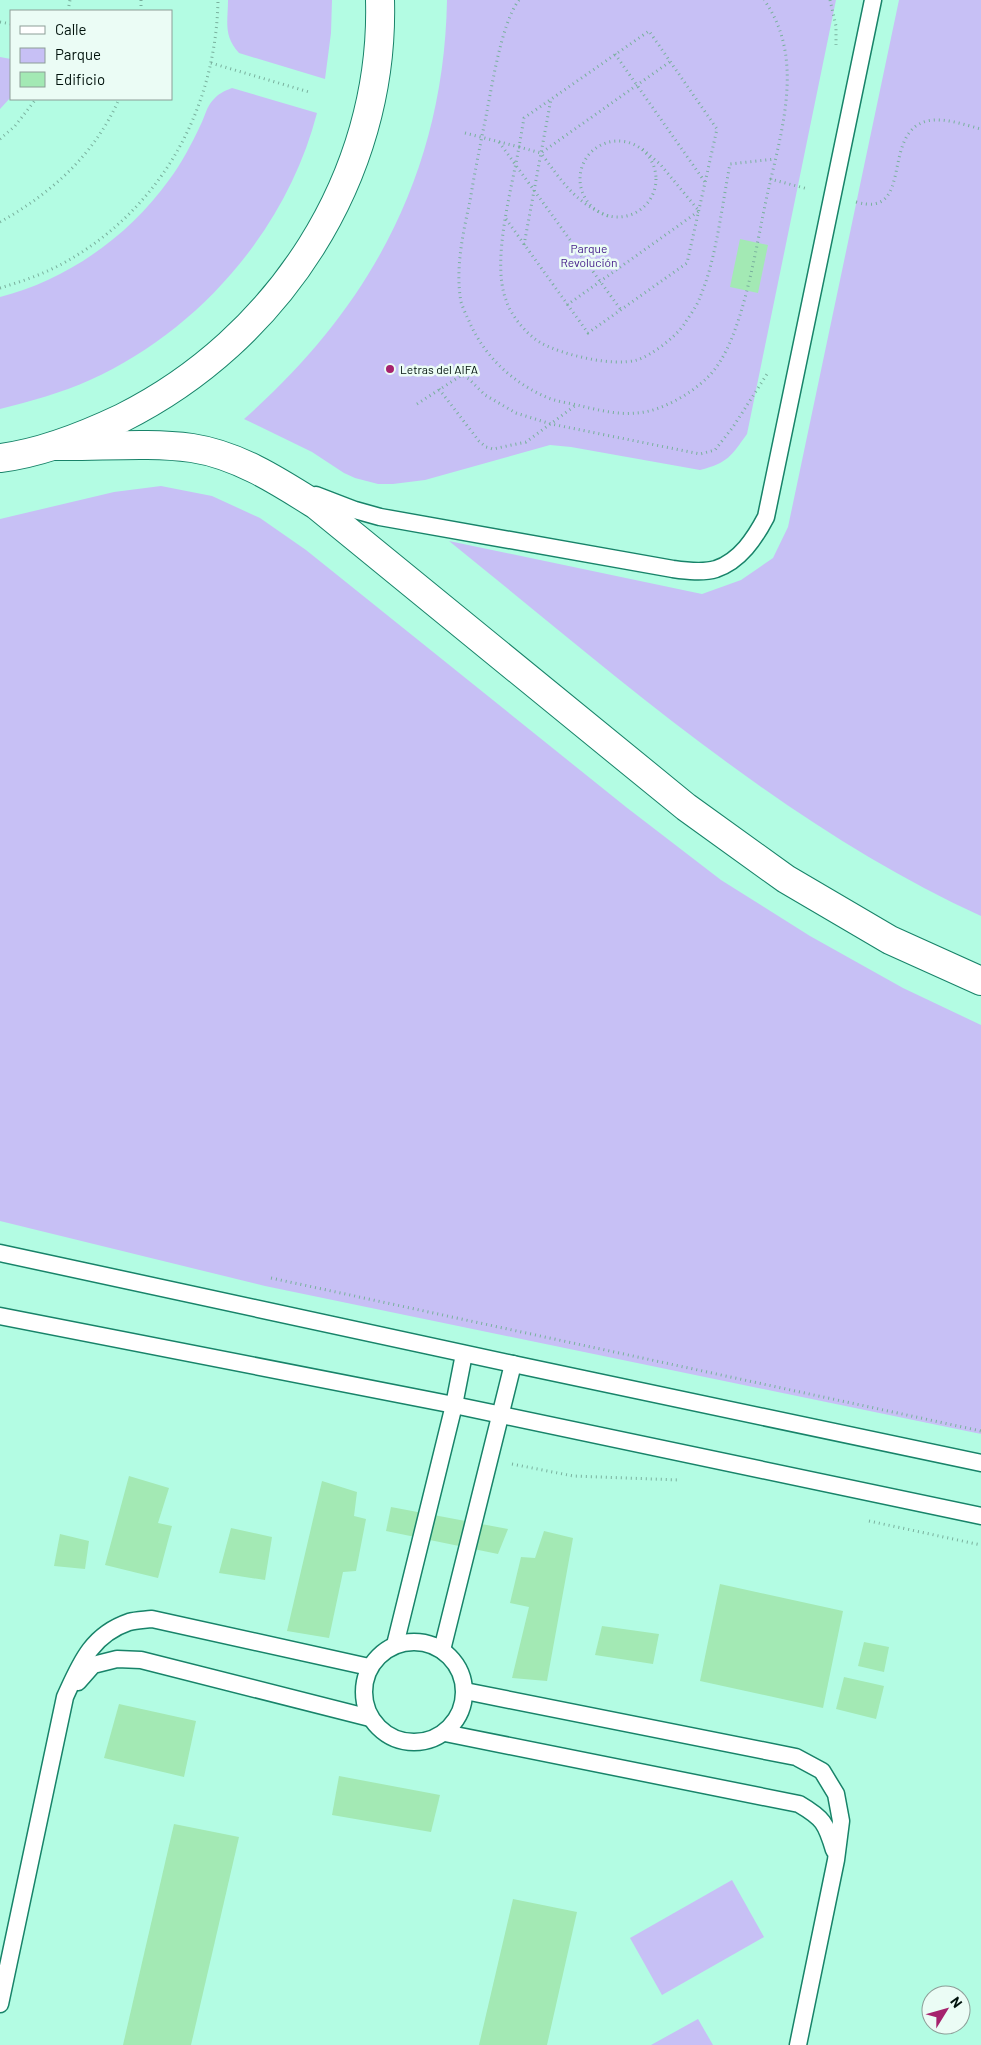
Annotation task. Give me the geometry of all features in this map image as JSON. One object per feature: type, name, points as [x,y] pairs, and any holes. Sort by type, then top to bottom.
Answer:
[{"type":"main road","points":[[2,458],[54,446],[146,406],[188,379],[222,352],[246,329],[285,284],[305,257],[326,220],[345,182],[359,142],[370,101],[377,59],[380,0]]},
{"type":"main road","points":[[54,446],[148,445],[193,448],[231,459],[266,474],[316,505],[686,807],[786,879],[890,940],[981,981]]},
{"type":"lane","points":[[266,474],[330,501],[380,517],[673,570],[695,572],[716,569],[735,558],[753,540],[766,517],[873,0]]},
{"type":"lane","points":[[0,1253],[464,1354],[981,1463]]},
{"type":"lane","points":[[0,1316],[454,1405],[981,1516]]},
{"type":"lane","points":[[395,1645],[454,1405],[464,1354]]},
{"type":"lane","points":[[442,1650],[513,1364]]},
{"type":"lane","points":[[0,2004],[65,1696],[91,1645],[129,1622],[152,1619],[369,1667]]},
{"type":"lane","points":[[412,1641],[428,1643],[442,1650],[454,1661],[462,1675],[465,1691],[462,1707],[456,1721],[445,1733],[430,1740],[414,1743],[397,1740],[382,1731],[370,1718],[364,1701],[364,1684],[369,1667],[380,1653],[395,1645],[412,1641]]},
{"type":"lane","points":[[65,1696],[93,1665],[117,1659],[141,1660],[370,1718]]},
{"type":"lane","points":[[465,1691],[796,1757],[822,1771],[836,1794],[841,1821],[836,1860],[798,2045]]},
{"type":"lane","points":[[445,1733],[798,1804],[817,1814],[828,1829],[836,1860]]},
{"type":"path","points":[[0,288],[30,279],[74,256],[114,227],[136,207],[156,184],[187,134],[199,107],[216,42],[218,0]]},
{"type":"path","points":[[519,0],[514,7],[501,44],[463,236],[459,274],[461,304],[473,331],[490,357],[515,380],[548,398],[598,410],[637,414],[666,405],[688,393],[709,376],[726,352],[740,317],[783,123],[788,82],[784,44],[772,12],[764,0]]},
{"type":"path","points":[[830,0],[836,26],[836,50]]},
{"type":"path","points":[[506,219],[588,333],[687,263],[717,129],[649,31],[524,118],[506,219],[500,272],[506,300],[519,323],[540,343],[574,355],[605,362],[637,360],[662,346],[683,326],[700,298],[711,264],[730,164],[775,159]]},
{"type":"path","points":[[615,54],[705,182]]},
{"type":"path","points":[[541,153],[670,61]]},
{"type":"path","points":[[211,63],[309,92]]},
{"type":"path","points":[[524,244],[552,99]]},
{"type":"path","points":[[0,139],[14,126],[35,100]]},
{"type":"path","points":[[0,222],[27,207],[54,187],[77,164],[98,138],[117,100]]},
{"type":"path","points":[[770,179],[860,203],[881,202],[890,195],[905,137],[915,126],[929,121],[945,121],[981,128]]},
{"type":"path","points":[[465,133],[541,153],[570,192],[580,202],[591,210],[621,218],[634,215],[645,207],[653,196],[657,184],[656,170],[651,158],[641,148]]},
{"type":"path","points":[[608,216],[595,211],[587,202],[581,191],[581,167],[587,156],[596,147],[607,142],[618,141],[630,142],[641,148],[660,164],[699,211]]},
{"type":"path","points":[[499,142],[621,310]]},
{"type":"path","points":[[567,304],[699,211]]},
{"type":"path","points":[[417,404],[462,376],[468,379],[485,395],[516,413],[551,424],[700,454],[715,450],[733,427],[772,366]]},
{"type":"path","points":[[439,389],[479,441],[492,449],[526,442],[576,405]]},
{"type":"path","points":[[271,1278],[981,1431]]},
{"type":"path","points":[[490,1459],[573,1476],[685,1480]]},
{"type":"path","points":[[867,1520],[981,1545]]},
{"type":"green space","points":[[228,0],[332,0],[331,33],[325,79],[239,53],[228,34]]},
{"type":"green space","name":"Parque Revolución","points":[[447,0],[836,0],[747,434],[728,458],[717,465],[700,470],[550,445],[425,480],[378,484],[344,473],[312,452],[244,419],[289,376],[329,330],[363,282],[392,232],[415,178],[432,122],[443,63]]},
{"type":"green space","points":[[899,0],[981,0],[981,916],[908,880],[838,838],[770,793],[639,695],[449,541],[702,594],[741,580],[773,558],[788,527]]},
{"type":"green space","points":[[0,57],[10,59],[10,98],[0,109]]},
{"type":"green space","points":[[232,88],[317,113],[303,156],[284,197],[261,236],[233,272],[202,305],[167,334],[130,359],[68,389],[0,409],[0,297],[49,279],[72,267],[95,253],[135,220],[174,173],[190,146],[211,102],[219,94]]},
{"type":"green space","points":[[161,486],[212,496],[260,518],[306,550],[626,807],[721,880],[810,936],[903,988],[981,1025],[981,1434],[265,1286],[0,1221],[0,519],[114,492]]},
{"type":"green space","points":[[732,1880],[764,1937],[662,1995],[630,1938]]},
{"type":"green space","points":[[698,2019],[713,2045],[651,2045]]},
{"type":"building","points":[[740,239],[768,245],[758,293],[730,287]]},
{"type":"building","points":[[129,1476],[169,1488],[158,1523],[172,1526],[158,1578],[105,1565]]},
{"type":"building","points":[[322,1481],[357,1492],[354,1516],[366,1519],[356,1571],[343,1572],[329,1638],[287,1631]]},
{"type":"building","points":[[391,1507],[508,1529],[498,1554],[386,1531]]},
{"type":"building","points":[[231,1528],[272,1537],[265,1580],[219,1573]]},
{"type":"building","points":[[544,1531],[573,1538],[547,1681],[512,1678],[529,1607],[510,1603],[521,1557],[535,1558]]},
{"type":"building","points":[[60,1534],[89,1541],[85,1569],[54,1566]]},
{"type":"building","points":[[720,1584],[843,1611],[823,1708],[700,1681]]},
{"type":"building","points":[[602,1626],[659,1634],[653,1664],[595,1655]]},
{"type":"building","points":[[864,1642],[889,1647],[884,1672],[858,1666]]},
{"type":"building","points":[[844,1677],[884,1686],[876,1719],[836,1709]]},
{"type":"building","points":[[119,1704],[196,1721],[184,1777],[104,1758]]},
{"type":"building","points":[[339,1776],[440,1795],[431,1832],[332,1815]]},
{"type":"building","points":[[174,1824],[239,1837],[191,2045],[123,2045]]},
{"type":"building","points":[[513,1899],[577,1912],[547,2045],[479,2045]]},
{"type":"place","name":"Letras del AIFA","points":[[390,369]]}]
